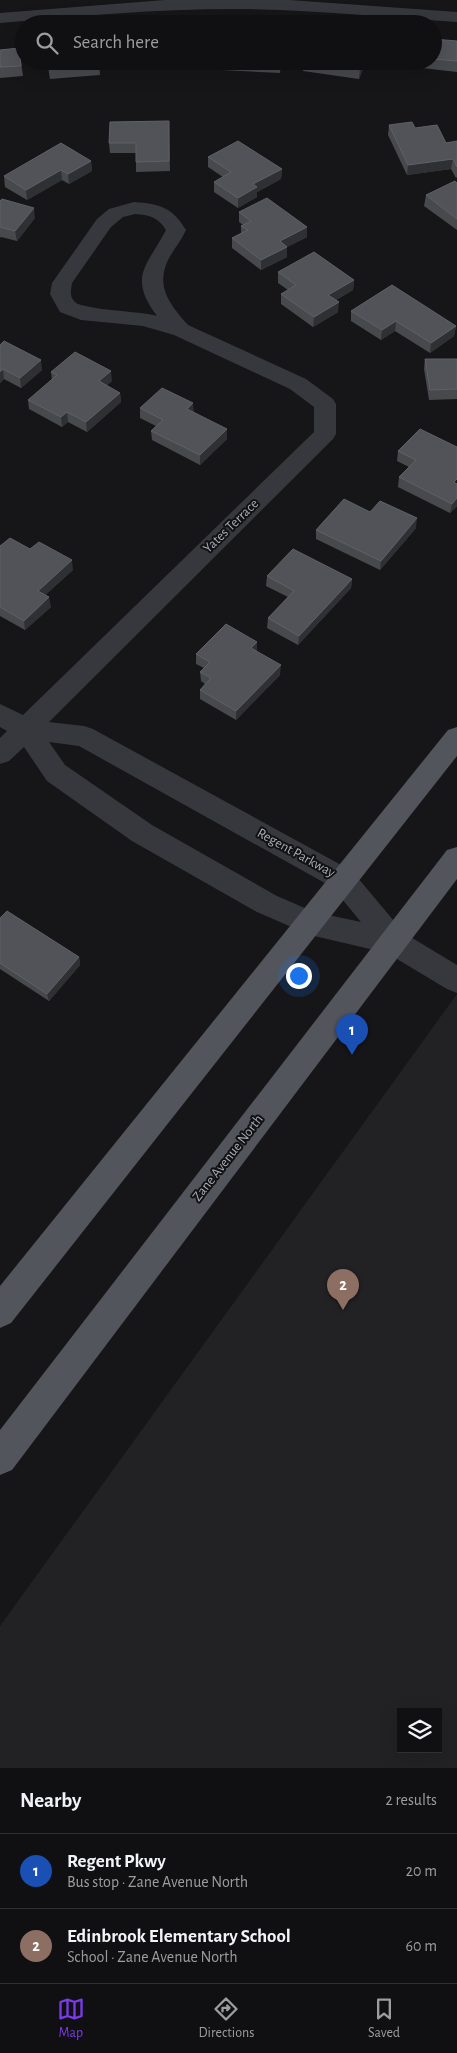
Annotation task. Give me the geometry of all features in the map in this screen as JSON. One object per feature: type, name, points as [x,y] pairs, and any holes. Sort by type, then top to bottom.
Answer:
[{"type":"main road","points":[[0,1312],[310,923],[342,879],[457,737]]},
{"type":"main road","name":"Zane Avenue North","points":[[0,1458],[457,858]]},
{"type":"street","points":[[36,15],[156,5],[255,2],[430,15]]},
{"type":"street","points":[[442,16],[457,17]]},
{"type":"street","points":[[0,18],[15,17]]},
{"type":"street","name":"Yates Terrace","points":[[0,754],[325,434],[326,404],[298,384],[181,330],[144,319],[81,313],[67,307],[60,294],[62,283],[104,223],[116,213],[134,208],[155,210],[169,218],[176,230],[157,261],[152,284],[158,306],[181,330]]},
{"type":"street","name":"Regent Parkway","points":[[0,714],[25,729],[56,773],[142,833],[267,904],[310,923],[394,942]]},
{"type":"street","name":"Regent Parkway","points":[[25,729],[84,736],[342,879],[394,942]]},
{"type":"street","points":[[394,942],[457,980]]},
{"type":"shaded area","points":[[457,994],[457,1768],[0,1768],[0,1626]]},
{"type":"building","points":[[442,40],[457,41],[457,61],[442,60]]},
{"type":"building","points":[[15,48],[15,66],[0,67],[0,50]]},
{"type":"building","points":[[169,121],[169,161],[136,162],[136,143],[109,143],[110,122]]},
{"type":"building","points":[[412,122],[415,128],[437,125],[446,143],[457,141],[457,167],[453,159],[408,165],[389,125]]},
{"type":"building","points":[[238,141],[282,169],[253,184],[257,187],[238,198],[214,182],[231,172],[208,157]]},
{"type":"building","points":[[61,143],[91,161],[68,174],[61,170],[26,190],[4,176]]},
{"type":"building","points":[[455,181],[457,183],[457,219],[426,195]]},
{"type":"building","points":[[267,198],[307,227],[280,241],[287,247],[261,260],[232,238],[248,230],[241,226],[251,221],[239,212]]},
{"type":"building","points":[[2,199],[34,208],[15,231],[0,227],[0,201]]},
{"type":"building","points":[[314,252],[354,280],[328,295],[339,302],[314,317],[281,294],[296,285],[278,272]]},
{"type":"building","points":[[392,285],[456,326],[431,343],[396,321],[382,330],[351,311]]},
{"type":"building","points":[[4,341],[41,360],[20,378],[3,369],[0,372],[0,345]]},
{"type":"building","points":[[75,352],[111,371],[99,381],[120,393],[86,422],[67,412],[61,417],[28,400],[57,375],[51,372]]},
{"type":"building","points":[[425,359],[457,359],[457,389],[430,390]]},
{"type":"building","points":[[162,388],[193,403],[187,409],[227,429],[200,455],[151,431],[163,420],[140,408]]},
{"type":"building","points":[[420,429],[457,447],[457,479],[454,482],[457,484],[457,498],[452,504],[399,477],[416,460],[398,451]]},
{"type":"building","points":[[344,499],[370,512],[380,501],[417,518],[381,561],[316,530]]},
{"type":"building","points":[[10,538],[30,549],[39,542],[72,560],[38,591],[49,597],[24,621],[0,607],[0,546]]},
{"type":"building","points":[[293,549],[352,579],[299,636],[268,618],[294,591],[267,576]]},
{"type":"building","points":[[226,624],[257,642],[251,648],[281,665],[236,711],[200,690],[211,678],[200,672],[210,662],[196,654]]},
{"type":"building","points":[[7,911],[79,957],[47,994],[0,963],[0,918]]},
{"type":"place","name":"Regent Pkwy","points":[[352,1055]]},
{"type":"place","name":"Edinbrook Elementary School","points":[[343,1310]]}]
